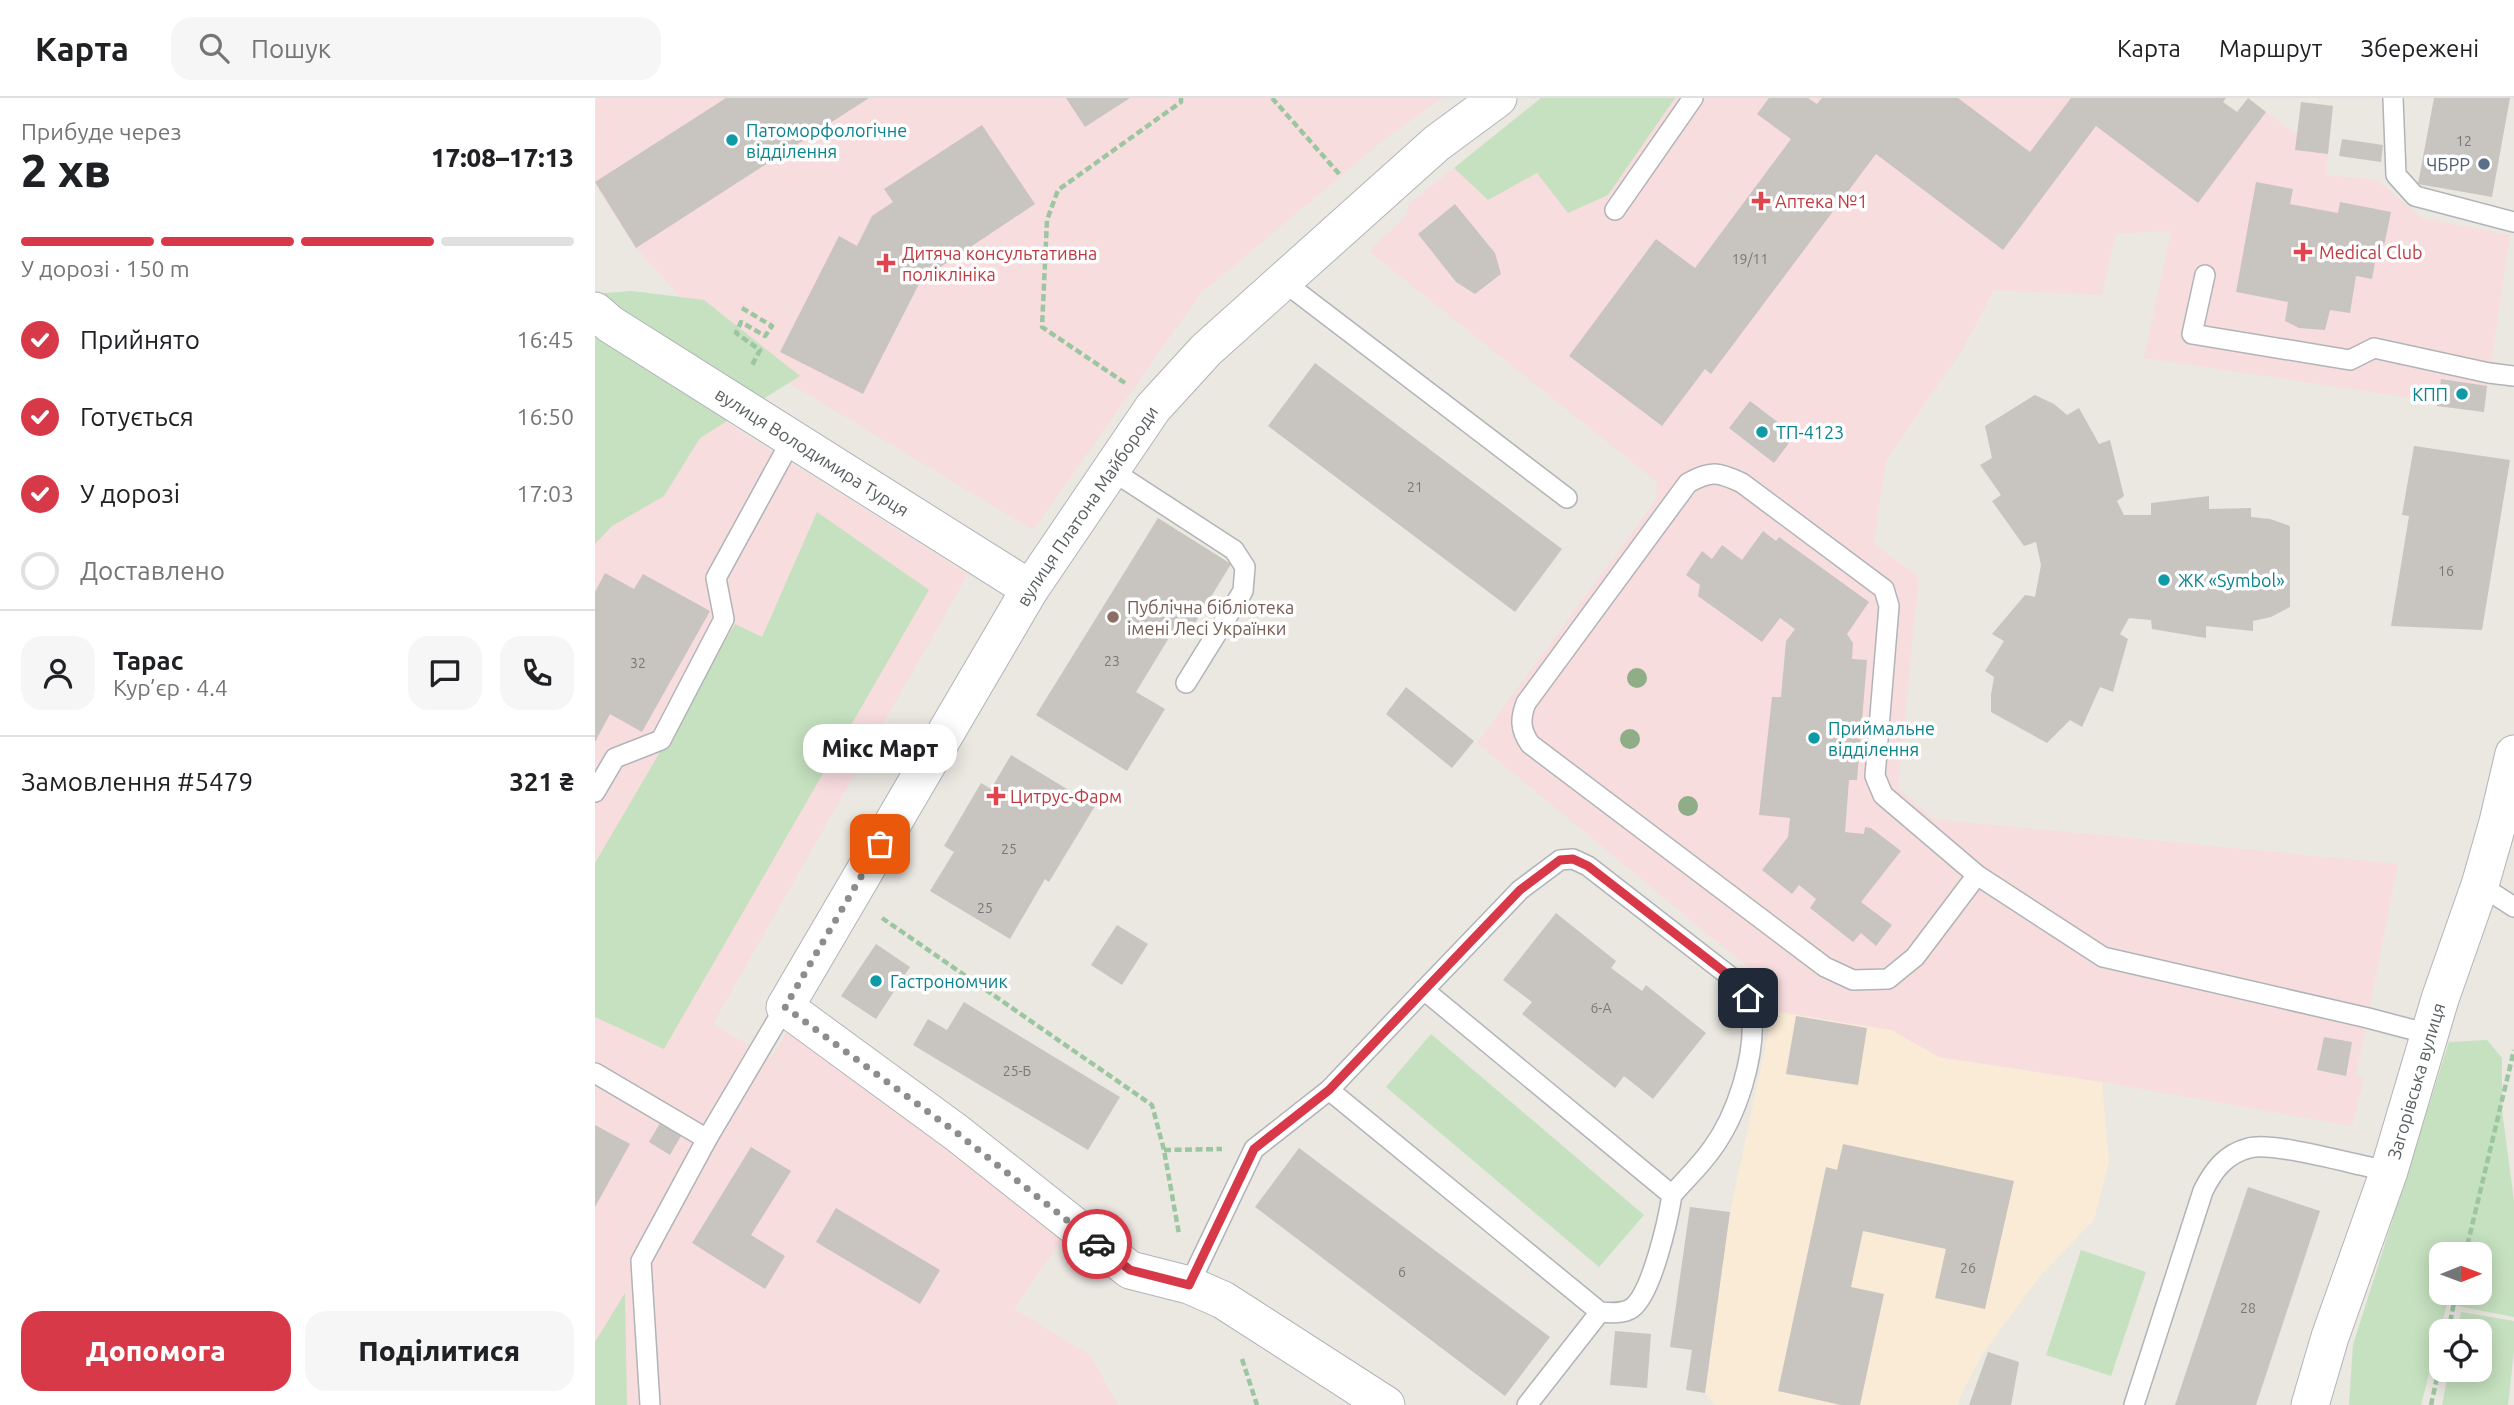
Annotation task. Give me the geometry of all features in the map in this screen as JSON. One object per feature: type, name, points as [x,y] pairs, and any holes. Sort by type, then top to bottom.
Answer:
[{"type":"street","name":"вулиця Платона Майбороди","points":[[785,1007],[1030,589],[1153,408],[1206,350],[1437,143],[1498,98]]},
{"type":"street","name":"вулиця Володимира Турця","points":[[595,311],[610,324],[1030,589]]},
{"type":"street","name":"Загорівська вулиця","points":[[2309,1405],[2330,1337],[2389,1171],[2429,1034],[2480,885],[2514,754]]},
{"type":"street","points":[[785,1007],[957,1133],[1130,1270],[1189,1285],[1223,1300],[1386,1405]]},
{"type":"lane","points":[[1615,210],[1693,98]]},
{"type":"lane","points":[[2393,98],[2396,174],[2415,196],[2514,222]]},
{"type":"lane","points":[[2205,275],[2192,334],[2350,360],[2374,348],[2514,376]]},
{"type":"lane","points":[[1284,282],[1308,303],[1567,498]]},
{"type":"lane","points":[[595,792],[615,758],[661,740],[725,620],[716,578],[792,439]]},
{"type":"lane","points":[[1111,470],[1234,550],[1245,567],[1243,591],[1186,683]]},
{"type":"lane","points":[[1977,875],[1915,957],[1888,979],[1853,980],[1825,967],[1530,744],[1523,734],[1521,718],[1526,703],[1688,483],[1704,474],[1723,474],[1742,483],[1884,589],[1889,606],[1875,776],[1883,795],[1977,875],[2103,957],[2368,1017],[2429,1034]]},
{"type":"lane","points":[[1189,1285],[1254,1149],[1329,1090],[1520,890],[1560,860],[1573,859],[1588,866],[1741,985],[1752,1014],[1742,1090],[1729,1120],[1712,1149],[1672,1195],[1666,1230],[1642,1298],[1630,1309],[1615,1313],[1600,1312],[1329,1090]]},
{"type":"lane","points":[[2480,885],[2514,907]]},
{"type":"lane","points":[[1424,990],[1672,1195]]},
{"type":"lane","points":[[650,1405],[641,1261],[707,1139],[785,1007]]},
{"type":"lane","points":[[595,1073],[707,1139]]},
{"type":"lane","points":[[2134,1405],[2203,1191],[2212,1172],[2230,1155],[2251,1147],[2279,1148],[2389,1171]]},
{"type":"lane","points":[[1532,1404],[1600,1312]]},
{"type":"path","points":[[1133,388],[1042,327],[1047,220],[1058,190],[1181,100],[1188,98]]},
{"type":"path","points":[[1272,98],[1343,178]]},
{"type":"path","points":[[742,308],[772,326],[765,336],[741,322],[736,333],[760,350],[747,374]]},
{"type":"path","points":[[875,914],[1152,1105],[1164,1150],[1189,1285]]},
{"type":"path","points":[[2468,1242],[2514,1050]]},
{"type":"path","points":[[1164,1150],[1254,1149]]},
{"type":"path","points":[[2431,1405],[2436,1382]]},
{"type":"shaded area","points":[[596,98],[1442,98],[1385,139],[1201,293],[1033,530],[721,342],[636,248],[595,185]]},
{"type":"shaded area","points":[[1541,98],[2226,98],[2223,102],[2237,112],[2248,98],[2328,154],[2326,175],[2377,180],[2422,218],[2510,235],[2484,412],[2437,406],[2437,402],[2144,358],[2171,231],[2116,234],[2102,295],[1994,290],[1964,347],[1886,461],[1874,544],[1919,577],[1898,788],[1934,819],[2398,864],[2356,1076],[2364,1079],[2352,1126],[2102,1082],[1939,1057],[1891,1030],[1773,1011],[1778,992],[1477,743],[1656,500],[1657,482],[1369,251],[1406,216],[1409,204]]},
{"type":"shaded area","points":[[595,340],[968,574],[713,1024],[771,1058],[792,1023],[1065,1235],[1014,1309],[1090,1355],[1118,1405],[595,1405]]},
{"type":"shaded area","points":[[1773,1011],[1892,1030],[1939,1057],[2102,1082],[2109,1162],[2094,1220],[2041,1275],[1982,1355],[1958,1405],[1715,1405],[1705,1393],[1730,1212]]},
{"type":"green space","points":[[1541,98],[1675,98],[1608,195],[1568,213],[1537,173],[1488,200],[1454,168]]},
{"type":"green space","points":[[632,291],[704,300],[800,376],[700,438],[664,496],[612,526],[595,544],[595,294]]},
{"type":"green space","points":[[817,512],[929,590],[664,1049],[595,1017],[595,863],[735,624],[762,637]]},
{"type":"green space","points":[[1431,1034],[1644,1215],[1599,1267],[1386,1087]]},
{"type":"green space","points":[[2487,1040],[2502,1058],[2502,1110],[2514,1201],[2514,1317],[2457,1306],[2492,1306],[2492,1242],[2429,1242],[2429,1306],[2446,1306],[2443,1319],[2429,1319],[2429,1374],[2421,1405],[2349,1405],[2353,1345],[2449,1042]]},
{"type":"green space","points":[[2081,1250],[2146,1272],[2111,1376],[2046,1355]]},
{"type":"green space","points":[[625,1293],[627,1405],[595,1405],[595,1342]]},
{"type":"green space","points":[[2461,1312],[2514,1321],[2514,1351],[2508,1405],[2442,1405],[2447,1382],[2492,1382],[2492,1319],[2460,1319]]},
{"type":"building","name":"Патоморфологічне відділення","points":[[726,98],[869,98],[636,248],[595,182]]},
{"type":"building","points":[[1066,98],[1130,98],[1085,127]]},
{"type":"building","points":[[1769,98],[1808,98],[1817,104],[1822,98],[1958,98],[2030,152],[2071,98],[2226,98],[2223,102],[2237,112],[2248,98],[2266,112],[2198,203],[2096,126],[2003,250],[1876,154],[1711,374],[1705,369],[1662,426],[1569,356],[1656,239],[1695,268],[1791,139],[1757,114]]},
{"type":"building","points":[[2434,98],[2510,98],[2492,197],[2418,184]]},
{"type":"building","points":[[2301,102],[2333,106],[2328,154],[2295,150]]},
{"type":"building","name":"Дитяча консультативна поліклініка","points":[[982,125],[1035,204],[921,280],[863,394],[780,352],[839,236],[857,246],[872,216],[893,202],[884,189]]},
{"type":"building","points":[[2342,139],[2383,145],[2381,162],[2339,156]]},
{"type":"building","points":[[2256,182],[2293,189],[2290,204],[2338,213],[2340,202],[2391,212],[2384,246],[2378,245],[2372,279],[2356,276],[2350,313],[2330,310],[2325,330],[2299,328],[2285,321],[2288,302],[2236,292]]},
{"type":"building","points":[[1455,204],[1495,253],[1501,274],[1475,294],[1456,282],[1418,234]]},
{"type":"building","points":[[1315,363],[1562,549],[1515,612],[1268,426]]},
{"type":"building","name":"КПП","points":[[2441,379],[2487,386],[2484,412],[2437,406]]},
{"type":"building","name":"ЖК «Symbol»","points":[[2035,395],[2054,404],[2067,415],[2079,408],[2099,444],[2110,440],[2124,496],[2117,501],[2124,515],[2151,515],[2151,503],[2209,496],[2209,509],[2251,508],[2251,517],[2270,519],[2290,526],[2290,607],[2271,617],[2253,621],[2253,631],[2206,626],[2206,638],[2152,629],[2151,620],[2129,618],[2120,634],[2128,639],[2113,692],[2100,687],[2082,727],[2070,720],[2047,743],[1991,712],[1994,677],[1985,671],[2004,641],[1992,634],[2025,595],[2035,597],[2041,565],[2036,542],[2024,546],[1992,501],[2001,495],[1980,465],[1992,458],[1985,426]]},
{"type":"building","name":"ТП-4123","points":[[1750,401],[1795,435],[1774,463],[1729,428]]},
{"type":"building","points":[[2414,446],[2510,460],[2482,630],[2391,626],[2409,516],[2402,515]]},
{"type":"building","points":[[1158,518],[1231,564],[1190,631],[1178,623],[1136,692],[1165,709],[1127,771],[1036,715]]},
{"type":"building","name":"Приймальне відділення","points":[[1763,531],[1776,541],[1779,537],[1869,602],[1847,634],[1853,643],[1852,659],[1867,660],[1857,780],[1849,780],[1845,832],[1864,834],[1865,827],[1871,828],[1901,851],[1861,902],[1892,925],[1876,946],[1861,933],[1853,942],[1810,908],[1816,899],[1799,885],[1792,894],[1762,870],[1788,837],[1790,818],[1759,815],[1772,697],[1781,697],[1786,641],[1795,629],[1780,618],[1762,642],[1698,596],[1700,585],[1686,575],[1702,551],[1712,559],[1722,545],[1742,560]]},
{"type":"building","points":[[605,573],[634,589],[643,574],[710,611],[642,732],[610,714],[595,742],[595,592]]},
{"type":"building","points":[[1406,687],[1474,741],[1452,768],[1386,714]]},
{"type":"building","points":[[1011,755],[1095,806],[1049,882],[1045,879],[1010,939],[930,891],[954,852],[944,846],[981,783],[991,789]]},
{"type":"building","points":[[1556,913],[1616,961],[1611,968],[1642,991],[1646,985],[1706,1033],[1653,1099],[1624,1076],[1615,1088],[1522,1014],[1532,1002],[1503,980]]},
{"type":"building","points":[[1117,925],[1148,944],[1122,985],[1091,965]]},
{"type":"building","name":"Гастрономчик","points":[[876,944],[910,967],[876,1019],[841,996]]},
{"type":"building","points":[[964,1002],[1120,1097],[1088,1150],[913,1045],[928,1019],[947,1030]]},
{"type":"building","points":[[1796,1016],[1867,1028],[1858,1085],[1786,1074]]},
{"type":"building","points":[[2324,1037],[2352,1042],[2346,1076],[2317,1070]]},
{"type":"building","points":[[660,1123],[681,1136],[670,1155],[649,1142]]},
{"type":"building","points":[[595,1125],[630,1144],[595,1207]]},
{"type":"building","points":[[1843,1144],[2014,1181],[1985,1309],[1935,1298],[1946,1249],[1863,1231],[1851,1287],[1884,1294],[1860,1405],[1841,1405],[1778,1391],[1826,1167],[1837,1170]]},
{"type":"building","points":[[751,1147],[791,1171],[751,1235],[785,1256],[765,1289],[692,1243]]},
{"type":"building","points":[[1299,1148],[1550,1337],[1505,1396],[1255,1207]]},
{"type":"building","points":[[2248,1187],[2320,1211],[2256,1405],[2175,1405]]},
{"type":"building","points":[[1690,1207],[1730,1212],[1705,1393],[1686,1390],[1692,1350],[1670,1347]]},
{"type":"building","points":[[836,1208],[940,1270],[920,1304],[816,1242]]},
{"type":"building","points":[[1615,1331],[1651,1334],[1647,1388],[1610,1385]]},
{"type":"building","points":[[1988,1352],[2019,1362],[2011,1405],[1969,1405]]},
{"type":"way so far","points":[[880,844],[785,1007],[957,1133],[1097,1244]]},
{"type":"place","name":"Патоморфологічне відділення","points":[[732,140]]},
{"type":"place","name":"ЧБРР","points":[[2484,164]]},
{"type":"place","name":"Аптека №1","points":[[1761,201]]},
{"type":"place","name":"Medical Club","points":[[2303,252]]},
{"type":"place","name":"Дитяча консультативна поліклініка","points":[[886,263]]},
{"type":"place","name":"КПП","points":[[2462,394]]},
{"type":"place","name":"ТП-4123","points":[[1762,432]]},
{"type":"place","name":"ЖК «Symbol»","points":[[2164,580]]},
{"type":"place","name":"Публічна бібліотека імені Лесі Українки","points":[[1113,617]]},
{"type":"place","name":"Приймальне відділення","points":[[1814,738]]},
{"type":"place","name":"Цитрус-Фарм","points":[[996,796]]},
{"type":"place","name":"Мікс Март","points":[[880,844]]},
{"type":"place","name":"Гастрономчик","points":[[876,981]]},
{"type":"route","points":[[1097,1244],[1130,1270],[1189,1285],[1254,1149],[1329,1090],[1520,890],[1560,860],[1573,859],[1588,866],[1741,985],[1748,998]]}]
